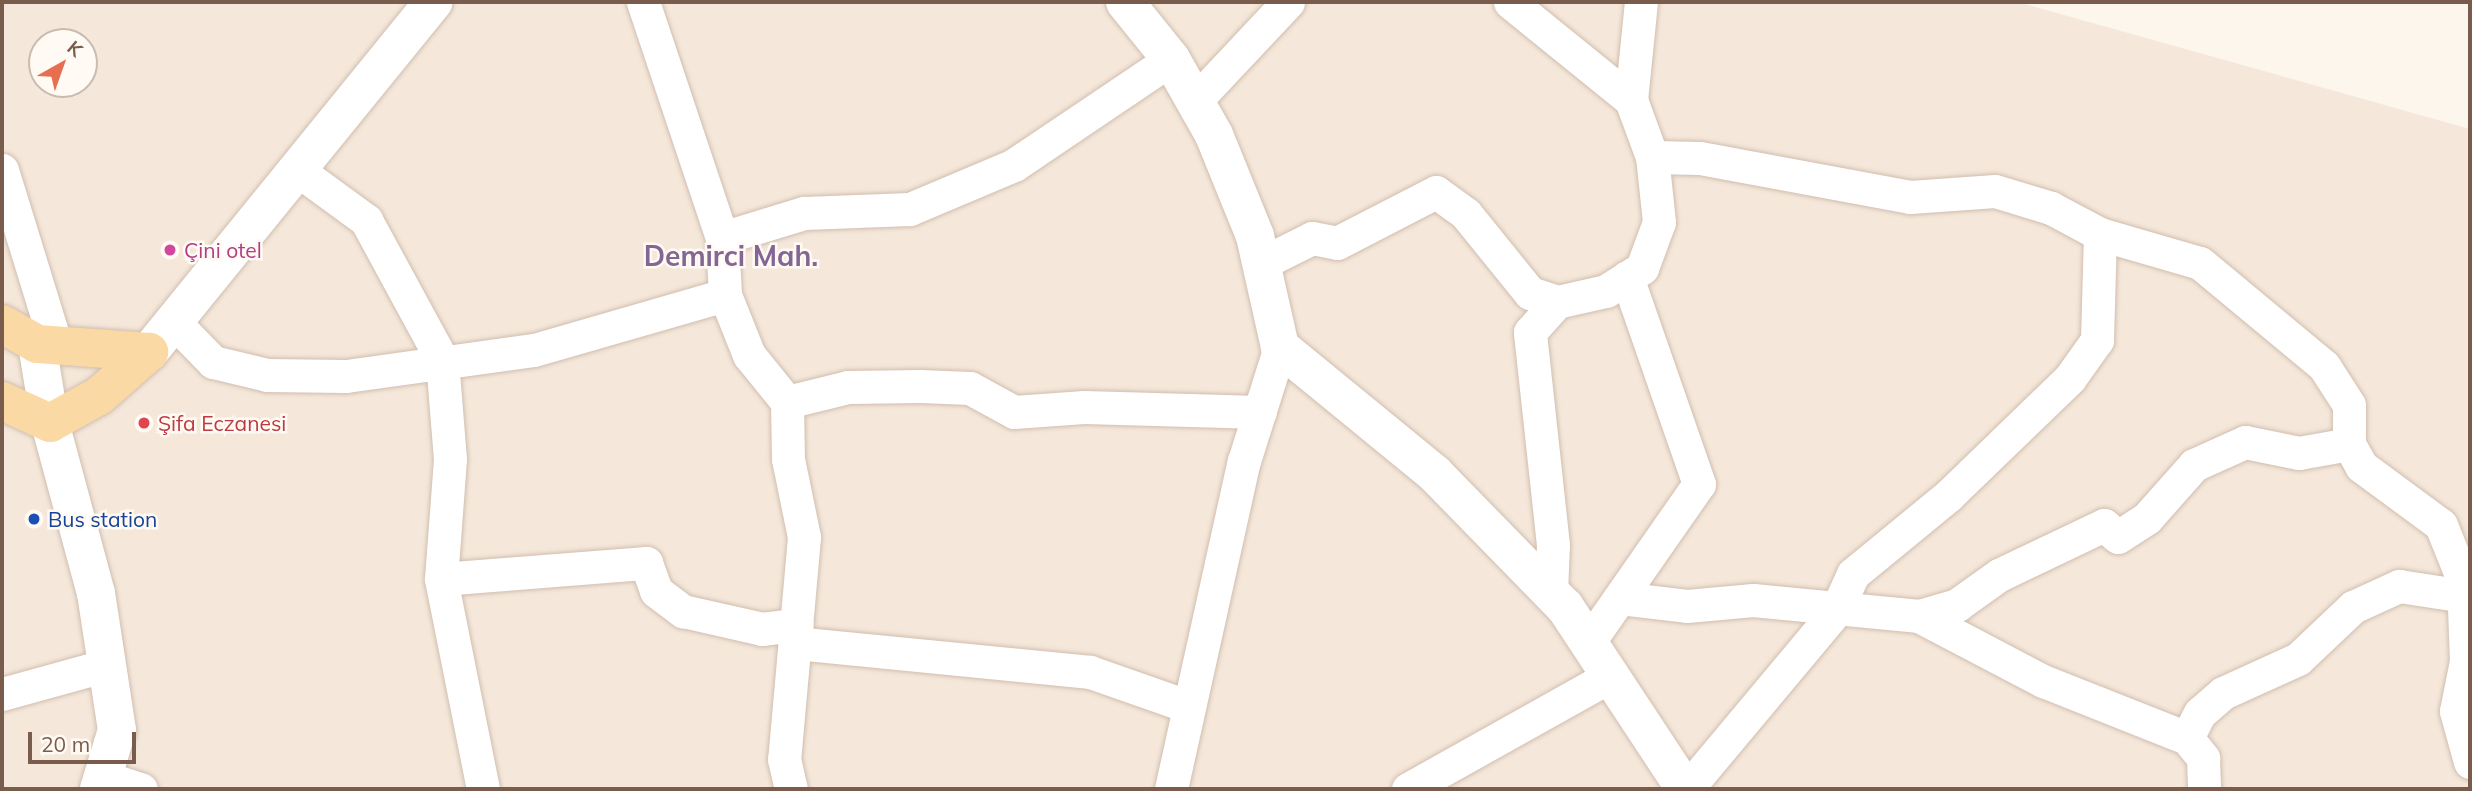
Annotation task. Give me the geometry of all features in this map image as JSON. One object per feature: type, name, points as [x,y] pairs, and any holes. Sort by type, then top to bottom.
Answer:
[{"type":"main road","points":[[2,324],[46,345],[149,352]]},
{"type":"main road","points":[[2,401],[50,423],[99,396],[149,352]]},
{"type":"street","points":[[149,352],[433,2]]},
{"type":"street","points":[[643,2],[722,238],[725,295],[749,355],[787,402],[788,459],[804,537],[784,759],[791,789]]},
{"type":"street","points":[[1125,2],[1171,59],[1195,101],[1262,264],[1280,347],[1260,412],[1213,624],[1187,706],[1171,789]]},
{"type":"street","points":[[1195,101],[1288,2]]},
{"type":"street","points":[[1510,2],[1631,100]]},
{"type":"street","points":[[1262,264],[1312,238],[1337,243],[1436,192],[1466,214],[1530,293],[1558,302],[1606,291],[1642,268],[1659,222],[1651,157],[1631,100],[1641,2]]},
{"type":"street","points":[[722,238],[804,213],[910,209],[1014,165],[1171,59]]},
{"type":"street","points":[[1651,157],[1700,158],[1910,197],[1995,191],[2100,234],[2200,263],[2289,332],[2324,366],[2349,405],[2349,444],[2361,466],[2441,525],[2464,596],[2466,661],[2456,711],[2470,762]]},
{"type":"street","points":[[296,169],[366,220],[415,299],[442,360],[450,459],[441,579],[483,789]]},
{"type":"street","points":[[2,170],[46,345],[50,423],[96,593],[117,730],[101,783],[141,789]]},
{"type":"street","points":[[1280,347],[1435,474],[1551,592],[1686,789],[1836,611],[1853,574],[2045,407],[2097,340],[2100,234]]},
{"type":"street","points":[[1588,643],[1699,484],[1627,277]]},
{"type":"street","points":[[174,322],[213,362],[267,375],[359,375],[442,360],[534,350],[725,295]]},
{"type":"street","points":[[1551,592],[1553,545],[1530,332],[1558,302]]},
{"type":"street","points":[[787,402],[848,387],[920,386],[970,388],[1014,412],[1084,407],[1260,412]]},
{"type":"street","points":[[1620,598],[1687,606],[1753,600],[1836,611],[1919,616],[1957,605],[2000,575],[2104,525],[2118,537],[2147,518],[2194,466],[2245,442],[2299,453],[2349,444]]},
{"type":"street","points":[[441,579],[646,563],[656,591],[683,611],[762,629],[1090,672],[1187,706]]},
{"type":"street","points":[[2187,738],[2200,713],[2223,692],[2298,659],[2353,607],[2399,586],[2464,596]]},
{"type":"street","points":[[1919,616],[2043,681],[2187,738],[2203,758],[2204,789]]},
{"type":"street","points":[[2,694],[107,665]]},
{"type":"street","points":[[1408,789],[1609,676]]},
{"type":"shaded area","points":[[2,2],[2018,2],[2470,129],[2470,789],[2,789]]},
{"type":"place","name":"Çini otel","points":[[170,250]]},
{"type":"place","name":"Şifa Eczanesi","points":[[144,423]]},
{"type":"place","name":"Bus station","points":[[34,519]]},
{"type":"district","name":"Demirci Mah.","points":[[731,256]]}]
